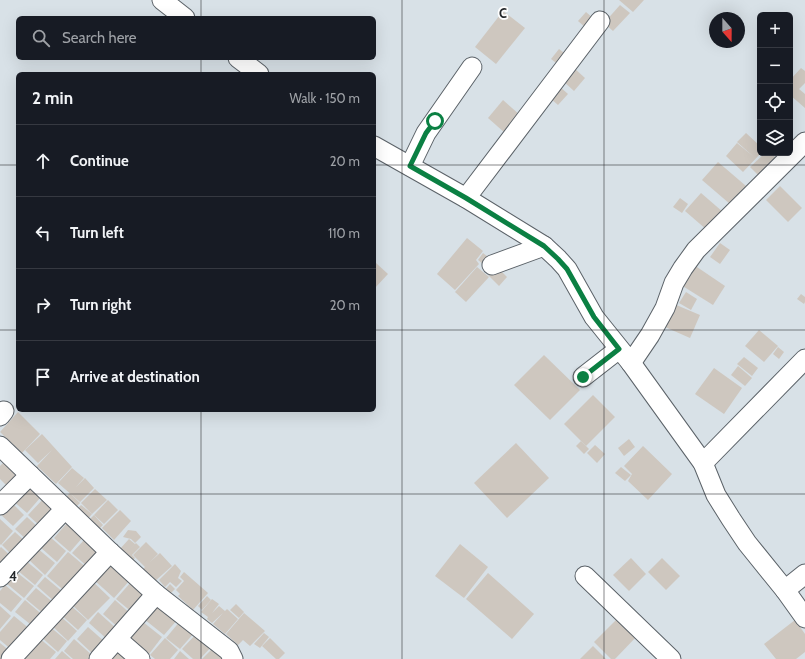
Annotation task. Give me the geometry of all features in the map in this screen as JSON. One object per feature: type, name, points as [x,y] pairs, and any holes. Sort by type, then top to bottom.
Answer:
[{"type":"street","points":[[162,0],[182,16]]},
{"type":"street","points":[[466,198],[600,21]]},
{"type":"street","points":[[241,60],[256,72]]},
{"type":"street","points":[[410,166],[426,133],[472,67]]},
{"type":"street","points":[[583,377],[625,356],[650,335],[665,308],[677,278],[696,250],[805,142]]},
{"type":"street","points":[[376,147],[466,198],[544,246],[558,259],[567,269],[594,317],[625,356],[703,463],[716,495],[731,520],[805,618]]},
{"type":"street","points":[[492,265],[544,246]]},
{"type":"street","points":[[703,463],[805,359]]},
{"type":"street","points":[[0,446],[110,552],[156,594],[229,651],[233,659]]},
{"type":"street","points":[[0,505],[30,475]]},
{"type":"street","points":[[0,577],[65,509]]},
{"type":"street","points":[[11,659],[110,552]]},
{"type":"street","points":[[785,590],[805,574]]},
{"type":"street","points":[[585,576],[670,659]]},
{"type":"street","points":[[99,659],[156,594]]},
{"type":"street","points":[[117,639],[140,659]]},
{"type":"building","points":[[619,0],[644,0],[633,12]]},
{"type":"building","points":[[620,5],[630,13],[613,31],[604,23]]},
{"type":"building","points":[[503,11],[525,28],[496,64],[475,47]]},
{"type":"building","points":[[586,12],[594,19],[586,28],[578,21]]},
{"type":"building","points":[[559,49],[568,56],[560,66],[551,59]]},
{"type":"building","points":[[574,68],[585,78],[574,91],[563,81]]},
{"type":"building","points":[[801,68],[805,71],[805,83],[799,89],[805,94],[805,108],[793,98],[793,77]]},
{"type":"building","points":[[559,86],[568,94],[558,105],[550,98]]},
{"type":"building","points":[[503,100],[520,115],[505,133],[488,118]]},
{"type":"building","points":[[746,133],[757,143],[758,156],[743,172],[726,156],[737,143],[754,157],[737,142]]},
{"type":"building","points":[[762,156],[774,156],[777,159],[759,176],[750,167]]},
{"type":"building","points":[[718,162],[746,186],[730,204],[702,180]]},
{"type":"building","points":[[780,186],[802,208],[788,222],[766,200]]},
{"type":"building","points":[[701,193],[723,212],[707,230],[685,211]]},
{"type":"building","points":[[680,198],[688,204],[682,213],[673,207]]},
{"type":"building","points":[[467,238],[483,251],[476,260],[479,264],[455,290],[437,274]]},
{"type":"building","points":[[720,243],[730,250],[720,264],[710,257]]},
{"type":"building","points":[[483,253],[492,260],[487,267],[478,260]]},
{"type":"building","points":[[376,263],[388,274],[376,287]]},
{"type":"building","points":[[694,265],[725,286],[713,305],[681,285]]},
{"type":"building","points":[[496,266],[507,277],[499,286],[488,275]]},
{"type":"building","points":[[477,267],[489,277],[466,302],[455,292]]},
{"type":"building","points":[[686,292],[697,299],[691,310],[679,303]]},
{"type":"building","points":[[801,294],[805,297],[804,304],[797,299]]},
{"type":"building","points":[[674,304],[700,315],[690,338],[665,327]]},
{"type":"building","points":[[759,330],[778,346],[764,362],[745,346]]},
{"type":"building","points":[[778,347],[784,352],[779,359],[773,354]]},
{"type":"building","points":[[544,355],[580,390],[550,420],[514,385]]},
{"type":"building","points":[[744,357],[758,368],[752,376],[737,364]]},
{"type":"building","points":[[738,366],[752,378],[745,386],[731,375]]},
{"type":"building","points":[[714,368],[742,388],[724,414],[695,394]]},
{"type":"building","points":[[593,395],[615,417],[586,446],[564,424]]},
{"type":"building","points":[[18,412],[40,434],[22,453],[0,432]]},
{"type":"building","points":[[42,434],[72,467],[56,484],[37,466],[52,450],[38,463],[25,450]]},
{"type":"building","points":[[629,439],[635,447],[624,456],[618,448]]},
{"type":"building","points":[[581,441],[589,449],[584,454],[576,446]]},
{"type":"building","points":[[516,443],[549,478],[507,518],[474,483]]},
{"type":"building","points":[[595,445],[605,454],[597,463],[587,453]]},
{"type":"building","points":[[643,446],[672,474],[648,500],[628,481],[632,474],[624,466]]},
{"type":"building","points":[[8,458],[21,473],[7,486],[0,479],[0,466]]},
{"type":"building","points":[[621,467],[631,475],[625,481],[615,473]]},
{"type":"building","points":[[72,468],[84,478],[76,487],[85,478],[94,488],[80,502],[58,483]]},
{"type":"building","points":[[26,485],[40,498],[27,513],[12,500]]},
{"type":"building","points":[[95,489],[107,500],[92,514],[81,503]]},
{"type":"building","points":[[70,493],[80,503],[74,509],[64,499]]},
{"type":"building","points":[[44,498],[58,511],[42,528],[28,515]]},
{"type":"building","points":[[108,500],[118,510],[104,524],[94,515]]},
{"type":"building","points":[[10,501],[24,515],[13,526],[0,514]]},
{"type":"building","points":[[81,505],[92,514],[86,521],[75,511]]},
{"type":"building","points":[[120,510],[131,521],[114,540],[102,528]]},
{"type":"building","points":[[94,515],[103,525],[96,532],[87,522]]},
{"type":"building","points":[[27,517],[40,529],[28,541],[15,529]]},
{"type":"building","points":[[0,519],[13,531],[1,545],[0,544]]},
{"type":"building","points":[[67,523],[83,537],[70,552],[54,538]]},
{"type":"building","points":[[128,530],[136,531],[141,537],[135,543],[131,539],[123,537]]},
{"type":"building","points":[[15,532],[27,543],[14,557],[2,545]]},
{"type":"building","points":[[49,536],[66,551],[57,562],[40,547]]},
{"type":"building","points":[[85,539],[102,554],[89,568],[72,553]]},
{"type":"building","points":[[129,539],[135,544],[136,543],[140,547],[132,555],[135,558],[131,562],[119,550]]},
{"type":"building","points":[[146,542],[158,554],[150,562],[160,553],[172,566],[154,582],[142,570],[145,567],[133,555]]},
{"type":"building","points":[[460,544],[488,567],[464,598],[435,576]]},
{"type":"building","points":[[1,547],[13,558],[0,572],[0,548]]},
{"type":"building","points":[[37,548],[55,563],[45,575],[28,559]]},
{"type":"building","points":[[68,552],[88,569],[67,593],[47,576]]},
{"type":"building","points":[[631,558],[646,574],[629,591],[613,575]]},
{"type":"building","points":[[662,558],[680,576],[666,590],[648,572]]},
{"type":"building","points":[[25,560],[43,575],[35,585],[17,570]]},
{"type":"building","points":[[109,562],[130,580],[114,598],[93,579]]},
{"type":"building","points":[[175,564],[181,571],[178,578],[182,581],[176,587],[170,582],[165,587],[159,580]]},
{"type":"building","points":[[15,571],[34,586],[24,598],[6,583]]},
{"type":"building","points":[[184,572],[208,593],[193,610],[178,596],[180,594],[176,590],[184,581],[180,577]]},
{"type":"building","points":[[488,573],[534,614],[512,639],[466,599]]},
{"type":"building","points":[[45,577],[64,593],[55,602],[37,586]]},
{"type":"building","points":[[90,579],[110,598],[88,620],[69,602]]},
{"type":"building","points":[[131,582],[148,597],[133,613],[116,599]]},
{"type":"building","points":[[170,584],[175,589],[169,595],[164,591]]},
{"type":"building","points":[[5,585],[22,599],[11,612],[0,603],[0,591]]},
{"type":"building","points":[[36,588],[55,604],[45,615],[26,599]]},
{"type":"building","points":[[207,596],[211,600],[202,610],[198,606]]},
{"type":"building","points":[[212,599],[219,604],[212,613],[219,606],[225,611],[227,609],[238,619],[225,634],[213,624],[223,613],[212,623],[207,619],[208,617],[201,612]]},
{"type":"building","points":[[25,600],[45,617],[35,628],[15,612]]},
{"type":"building","points":[[115,600],[132,615],[120,629],[103,614]]},
{"type":"building","points":[[157,602],[178,619],[164,635],[144,619]]},
{"type":"building","points":[[68,603],[87,620],[78,630],[59,613]]},
{"type":"building","points":[[236,604],[244,612],[239,618],[230,610]]},
{"type":"building","points":[[0,606],[11,616],[0,629]]},
{"type":"building","points":[[98,612],[118,630],[108,640],[89,623]]},
{"type":"building","points":[[57,613],[77,631],[68,641],[49,623]]},
{"type":"building","points":[[244,613],[265,631],[250,646],[243,640],[238,645],[226,634]]},
{"type":"building","points":[[14,616],[31,630],[13,651],[0,640],[0,632]]},
{"type":"building","points":[[619,617],[638,635],[615,659],[611,659],[594,642]]},
{"type":"building","points":[[181,620],[195,632],[180,649],[166,638]]},
{"type":"building","points":[[795,620],[805,634],[805,652],[796,659],[776,659],[764,644]]},
{"type":"building","points":[[143,622],[162,637],[149,654],[130,638]]},
{"type":"building","points":[[48,625],[67,641],[58,652],[39,635]]},
{"type":"building","points":[[88,627],[105,642],[94,655],[77,639]]},
{"type":"building","points":[[198,632],[213,645],[200,659],[193,659],[182,649]]},
{"type":"building","points":[[264,633],[269,637],[260,648],[254,644]]},
{"type":"building","points":[[39,638],[56,652],[50,659],[20,659]]},
{"type":"building","points":[[165,638],[178,650],[170,659],[155,659],[150,655]]},
{"type":"building","points":[[270,638],[285,653],[279,659],[276,659],[262,646]]},
{"type":"building","points":[[74,639],[93,656],[90,659],[73,659],[64,651]]},
{"type":"building","points":[[0,643],[11,652],[6,659],[0,659]]},
{"type":"building","points":[[593,646],[606,659],[580,659]]},
{"type":"building","points":[[214,647],[227,659],[202,659]]},
{"type":"building","points":[[114,649],[127,659],[106,659]]},
{"type":"building","points":[[62,651],[71,659],[55,659]]},
{"type":"building","points":[[180,651],[189,659],[174,659]]},
{"type":"route","points":[[435,121],[426,133],[410,166],[466,198],[544,246],[567,269],[594,317],[619,349],[583,377]]}]
